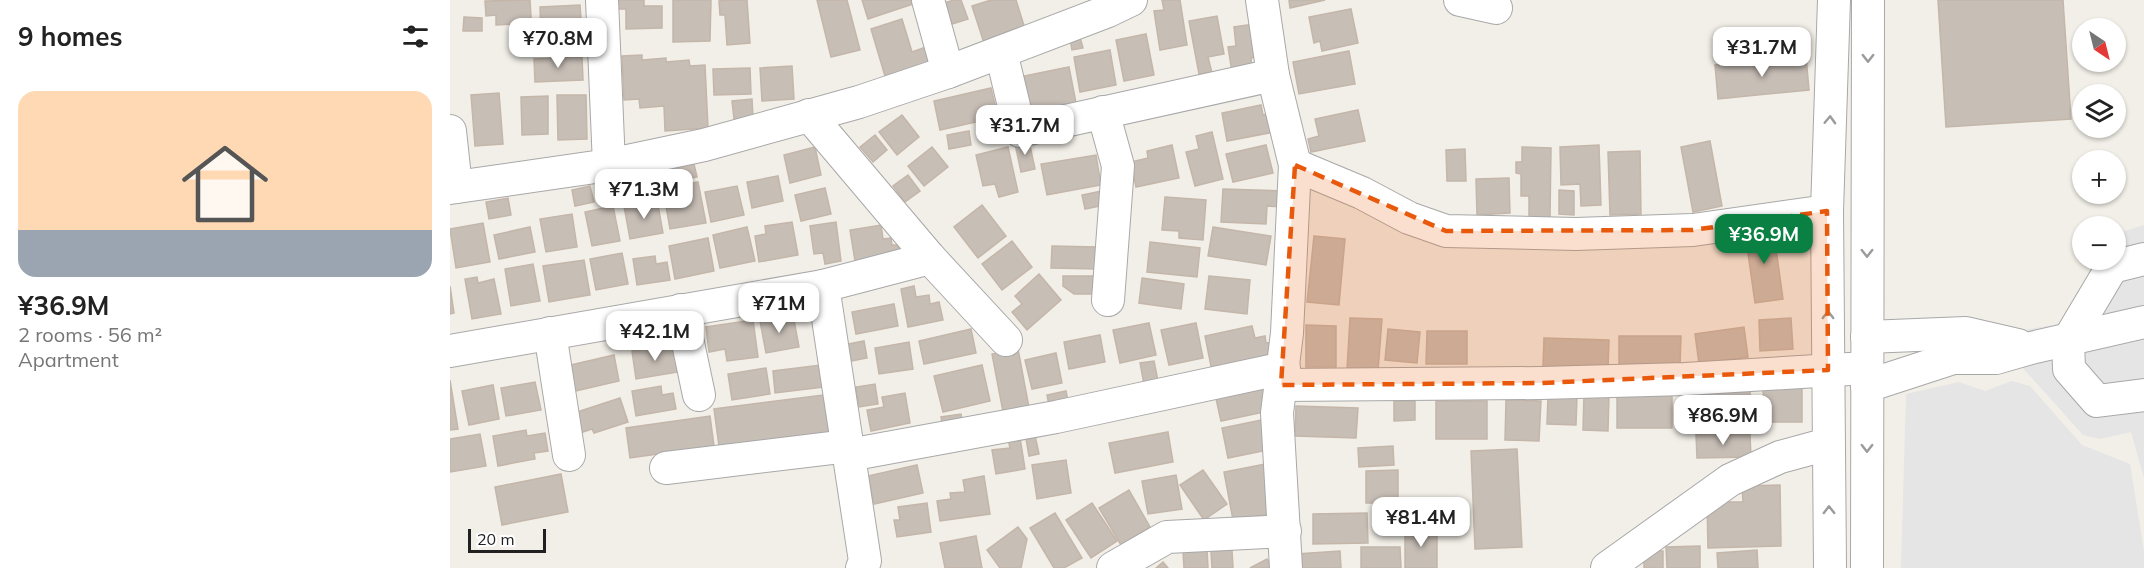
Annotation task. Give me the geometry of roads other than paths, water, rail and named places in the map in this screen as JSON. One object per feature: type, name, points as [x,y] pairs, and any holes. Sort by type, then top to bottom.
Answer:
[{"type":"street","points":[[602,0],[609,165]]},
{"type":"street","points":[[928,0],[948,72]]},
{"type":"street","points":[[1262,0],[1273,75],[1295,165],[1287,333],[1277,413],[1286,568]]},
{"type":"street","points":[[1461,0],[1496,8]]},
{"type":"street","points":[[1830,568],[1827,211],[1834,0]]},
{"type":"street","points":[[1867,568],[1868,0]]},
{"type":"street","points":[[450,130],[453,187],[609,165],[704,145],[826,112],[948,72],[1115,4]]},
{"type":"street","points":[[1001,52],[1020,131],[1273,75]]},
{"type":"street","points":[[1103,112],[1118,166],[1108,300]]},
{"type":"street","points":[[809,115],[930,258],[1006,340]]},
{"type":"street","points":[[1295,165],[1362,193],[1409,218],[1446,231],[1576,234],[1693,230],[1827,211]]},
{"type":"street","points":[[450,351],[823,286],[930,258]]},
{"type":"street","points":[[2144,259],[2112,267],[2068,341],[2069,369],[2097,401],[2144,395]]},
{"type":"street","points":[[823,286],[865,561],[862,568]]},
{"type":"street","points":[[681,310],[699,394]]},
{"type":"street","points":[[666,468],[849,451],[1044,420],[1282,376],[1577,382],[1685,379],[1828,370],[1867,377],[1953,358],[1996,358],[2144,322]]},
{"type":"street","points":[[550,333],[569,455]]},
{"type":"street","points":[[1867,337],[1966,333],[2031,348]]},
{"type":"street","points":[[1607,568],[1731,480],[1780,457],[1828,444]]},
{"type":"street","points":[[1114,568],[1167,537],[1285,531]]}]
